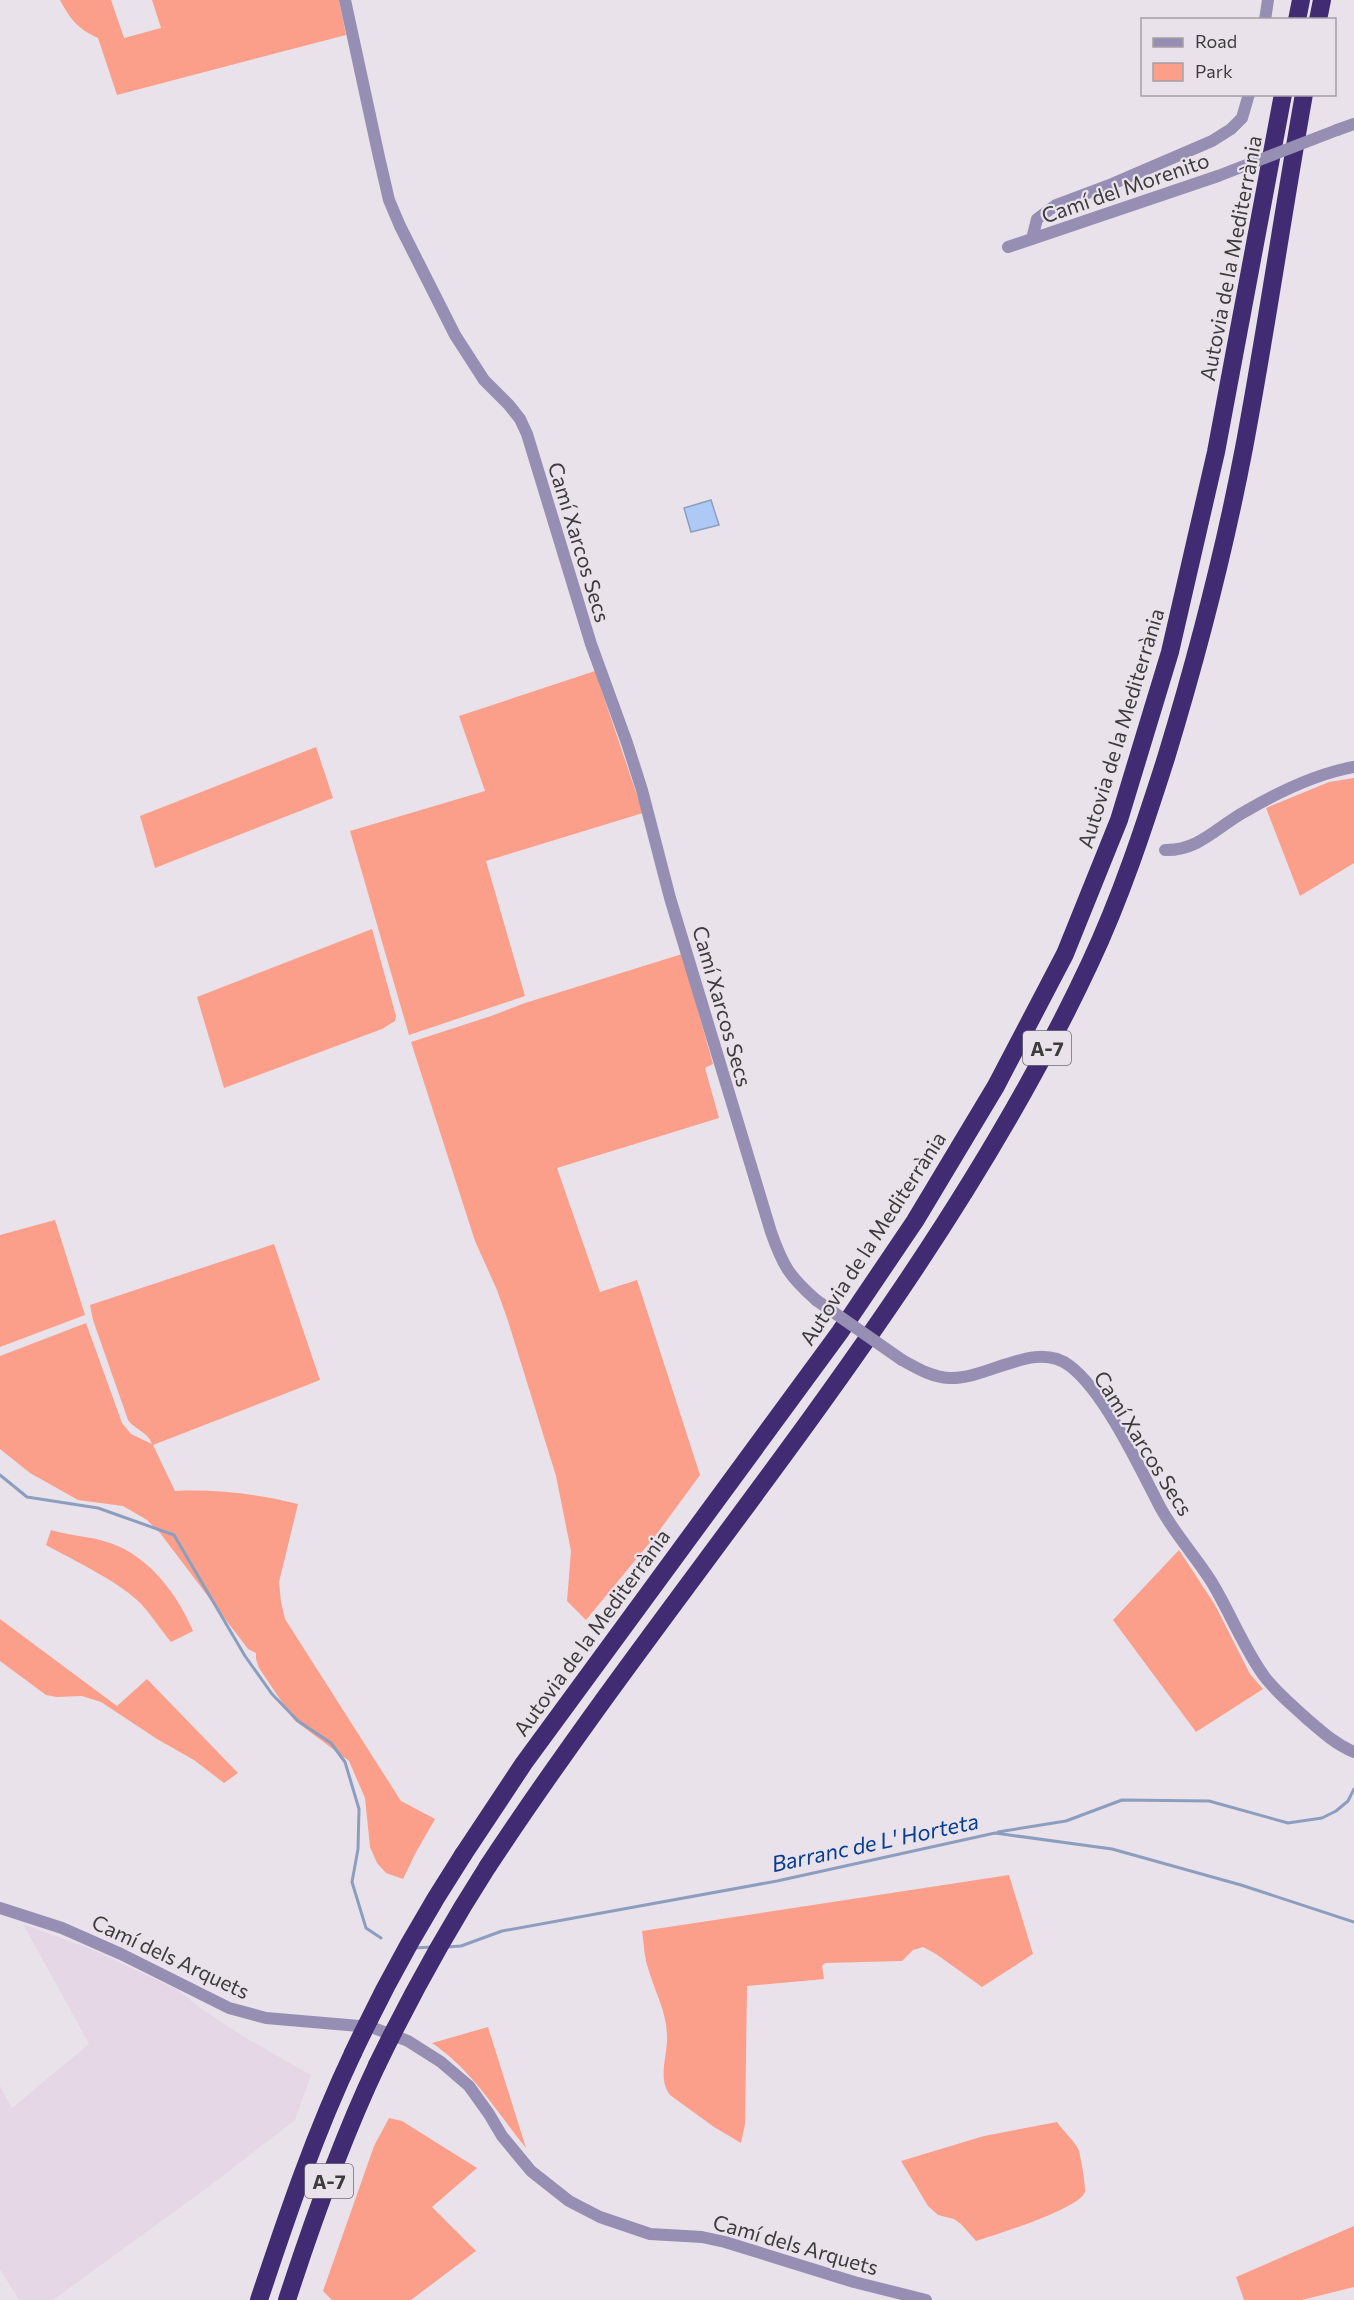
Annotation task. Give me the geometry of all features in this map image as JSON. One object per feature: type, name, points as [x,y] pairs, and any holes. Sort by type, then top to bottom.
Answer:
[{"type":"highway","points":[[1297,18],[1301,0]]},
{"type":"highway","points":[[1318,18],[1322,0]]},
{"type":"highway","name":"Autovia de la Mediterrània","points":[[259,2300],[293,2197],[330,2101],[373,2010],[444,1884],[524,1763],[840,1332],[915,1221],[996,1086],[1065,954],[1119,820],[1170,652],[1216,452],[1283,96]]},
{"type":"highway","name":"Autovia de la Mediterrània","points":[[287,2300],[310,2229],[359,2103],[405,2010],[470,1893],[554,1768],[862,1347],[943,1227],[1024,1094],[1091,960],[1144,827],[1197,656],[1244,451],[1304,96]]},
{"type":"street","name":"Camí Xarcos Secs","points":[[345,0],[364,98],[389,200],[455,335],[484,380],[514,412],[527,434],[591,644],[639,780],[670,898],[771,1232],[784,1267],[794,1280],[816,1300],[902,1360],[932,1376],[950,1378],[972,1376],[1036,1356],[1062,1360],[1073,1368],[1090,1384],[1108,1412],[1168,1522],[1191,1550],[1213,1584],[1264,1676],[1323,1733],[1354,1752]]},
{"type":"street","points":[[1265,18],[1269,0]]},
{"type":"street","points":[[1032,239],[1037,219],[1056,205],[1112,184],[1212,141],[1231,129],[1242,117],[1248,96]]},
{"type":"street","name":"Camí del Morenito","points":[[1008,247],[1218,176],[1354,124]]},
{"type":"street","points":[[1165,850],[1189,848],[1245,811],[1282,793],[1343,769],[1354,767]]},
{"type":"street","name":"Camí dels Arquets","points":[[0,1908],[62,1928],[121,1954],[229,2008],[266,2018],[371,2027],[408,2041],[441,2062],[468,2086],[502,2136],[531,2171],[569,2201],[600,2217],[650,2234],[702,2237],[725,2242],[854,2282],[926,2300]]},
{"type":"shaded area","points":[[23,1924],[91,1949],[178,1990],[200,2008],[246,2038],[311,2075],[295,2120],[215,2182],[53,2300],[19,2300],[0,2269],[0,2086],[12,2108],[89,2044]]},
{"type":"green space","points":[[60,0],[111,0],[124,38],[161,28],[152,0],[339,0],[346,35],[117,95],[98,38],[75,23]]},
{"type":"green space","points":[[595,671],[643,813],[486,861],[525,996],[409,1035],[350,831],[485,791],[459,716]]},
{"type":"green space","points":[[316,747],[333,798],[155,868],[140,816]]},
{"type":"green space","points":[[1354,778],[1354,863],[1300,896],[1266,808],[1329,782]]},
{"type":"green space","points":[[372,929],[396,1016],[395,1021],[382,1029],[224,1088],[197,997]]},
{"type":"green space","points":[[682,954],[713,1064],[705,1068],[719,1118],[557,1168],[600,1292],[637,1280],[700,1475],[656,1535],[586,1620],[567,1601],[571,1551],[556,1476],[508,1321],[475,1241],[411,1042],[525,1003]]},
{"type":"green space","points":[[55,1220],[85,1315],[0,1347],[0,1235]]},
{"type":"green space","points":[[274,1244],[320,1380],[153,1445],[175,1491],[236,1493],[298,1504],[279,1582],[285,1619],[401,1801],[435,1819],[403,1879],[386,1873],[377,1863],[370,1847],[365,1798],[349,1761],[294,1720],[259,1668],[256,1653],[248,1649],[160,1533],[147,1520],[123,1506],[78,1500],[30,1473],[0,1449],[0,1356],[86,1323],[122,1423],[131,1434],[152,1444],[148,1437],[128,1420],[93,1320],[90,1305]]},
{"type":"green space","points":[[51,1530],[110,1543],[137,1557],[160,1578],[170,1591],[193,1631],[171,1642],[146,1609],[122,1588],[46,1545]]},
{"type":"green space","points":[[1179,1550],[1215,1605],[1250,1674],[1263,1689],[1196,1732],[1113,1620]]},
{"type":"green space","points":[[0,1619],[117,1706],[147,1679],[238,1773],[224,1783],[194,1760],[101,1702],[82,1696],[46,1695],[0,1661]]},
{"type":"green space","points":[[1009,1875],[1033,1954],[982,1987],[923,1947],[913,1950],[902,1961],[825,1963],[822,1966],[824,1979],[747,1986],[745,2124],[741,2143],[714,2127],[670,2095],[664,2081],[666,2027],[663,2010],[647,1963],[642,1931]]},
{"type":"green space","points":[[488,2027],[526,2148],[471,2078],[432,2043]]},
{"type":"green space","points":[[389,2118],[402,2121],[477,2168],[432,2207],[476,2251],[411,2300],[332,2300],[323,2291],[374,2146]]},
{"type":"green space","points":[[1057,2122],[1079,2151],[1085,2192],[1079,2199],[1053,2213],[976,2241],[961,2224],[954,2219],[938,2215],[928,2206],[901,2161],[984,2136]]},
{"type":"green space","points":[[1354,2226],[1354,2287],[1302,2300],[1244,2300],[1236,2277]]},
{"type":"water","points":[[711,500],[719,525],[691,532],[684,508]]},
{"type":"waterway","points":[[0,1475],[27,1497],[98,1508],[174,1535],[245,1656],[272,1694],[298,1721],[331,1743],[345,1762],[359,1809],[358,1849],[352,1882],[366,1928],[381,1938]]},
{"type":"waterway","points":[[998,1832],[1066,1821],[1122,1800],[1209,1801],[1288,1823],[1322,1818],[1336,1811],[1348,1801],[1354,1789]]},
{"type":"waterway","name":"Barranc de L' Horteta","points":[[447,1947],[461,1946],[502,1931],[777,1881],[995,1833],[1112,1849],[1241,1885],[1354,1922]]},
{"type":"waterway","name":"Barranc de L' Horteta","points":[[414,1948],[432,1947]]}]
